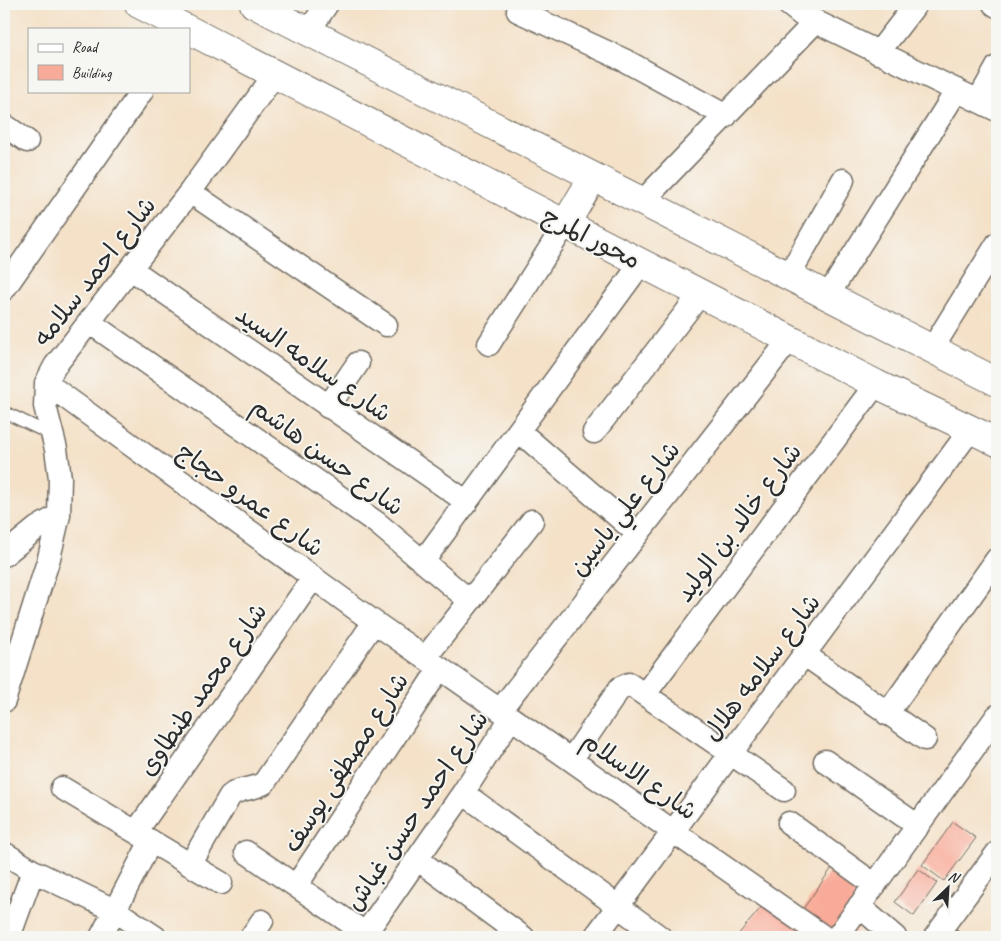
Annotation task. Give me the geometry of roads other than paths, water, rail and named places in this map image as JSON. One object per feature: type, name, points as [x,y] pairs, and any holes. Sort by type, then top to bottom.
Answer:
[{"type":"main road","name":"محور المرج","points":[[139,4],[185,28]]},
{"type":"main road","points":[[254,4],[997,382]]},
{"type":"main road","name":"محور المرج","points":[[190,31],[876,384],[997,442]]},
{"type":"main road","points":[[566,223],[593,178]]},
{"type":"street","points":[[308,32],[327,4]]},
{"type":"street","points":[[878,53],[916,4]]},
{"type":"street","points":[[642,202],[726,116],[804,11],[878,53],[988,105],[997,67]]},
{"type":"street","points":[[518,12],[624,60],[726,116]]},
{"type":"street","name":"شارع احمد سلامه","points":[[5,691],[49,558],[59,514],[60,478],[45,406],[46,383],[55,366],[190,192],[274,74]]},
{"type":"street","points":[[827,296],[957,90]]},
{"type":"street","points":[[4,289],[141,92]]},
{"type":"street","points":[[4,126],[27,141]]},
{"type":"street","points":[[788,277],[843,180]]},
{"type":"street","points":[[190,192],[386,324]]},
{"type":"street","points":[[489,344],[566,223]]},
{"type":"street","points":[[932,349],[997,244]]},
{"type":"street","points":[[424,560],[642,262]]},
{"type":"street","name":"شارع سلامه السيد","points":[[131,269],[466,502]]},
{"type":"street","points":[[594,432],[701,293]]},
{"type":"street","name":"شارع حسن هاشم","points":[[89,322],[321,482],[424,560],[470,601]]},
{"type":"street","name":"شارع علي ياسين","points":[[506,714],[638,534],[790,339]]},
{"type":"street","points":[[328,407],[358,363]]},
{"type":"street","name":"شارع عمرو حجاج","points":[[46,383],[432,663]]},
{"type":"street","name":"شارع خالد بن الوليد","points":[[645,694],[876,384]]},
{"type":"street","name":"شارع سلامه هلال","points":[[595,937],[971,429]]},
{"type":"street","points":[[519,431],[638,534]]},
{"type":"street","points":[[4,555],[37,528],[59,514]]},
{"type":"street","points":[[432,663],[470,601],[532,521]]},
{"type":"street","points":[[887,714],[997,559]]},
{"type":"street","name":"شارع محمد طنطاوى","points":[[101,937],[116,911],[144,837],[314,578]]},
{"type":"street","points":[[190,865],[230,796],[236,791],[256,789],[264,784],[374,622]]},
{"type":"street","points":[[804,655],[925,740]]},
{"type":"street","name":"شارع الاسلام","points":[[432,663],[824,937]]},
{"type":"street","name":"شارع مصطفى يوسف","points":[[296,886],[432,663]]},
{"type":"street","points":[[571,760],[622,686],[630,684],[784,790]]},
{"type":"street","name":"شارع احمد حسن غباش","points":[[366,936],[463,793],[506,714]]},
{"type":"street","points":[[837,937],[997,716]]},
{"type":"street","points":[[824,761],[918,826]]},
{"type":"street","points":[[62,788],[220,883]]},
{"type":"street","points":[[463,793],[660,937]]},
{"type":"street","points":[[789,823],[875,885]]},
{"type":"street","points":[[246,852],[366,936]]},
{"type":"street","points":[[4,853],[33,871],[116,911],[155,937]]},
{"type":"street","points":[[934,937],[997,853]]},
{"type":"street","points":[[417,860],[524,937]]},
{"type":"street","points":[[9,937],[33,871]]},
{"type":"street","points":[[860,906],[895,937]]},
{"type":"lane","points":[[4,412],[52,435]]}]
